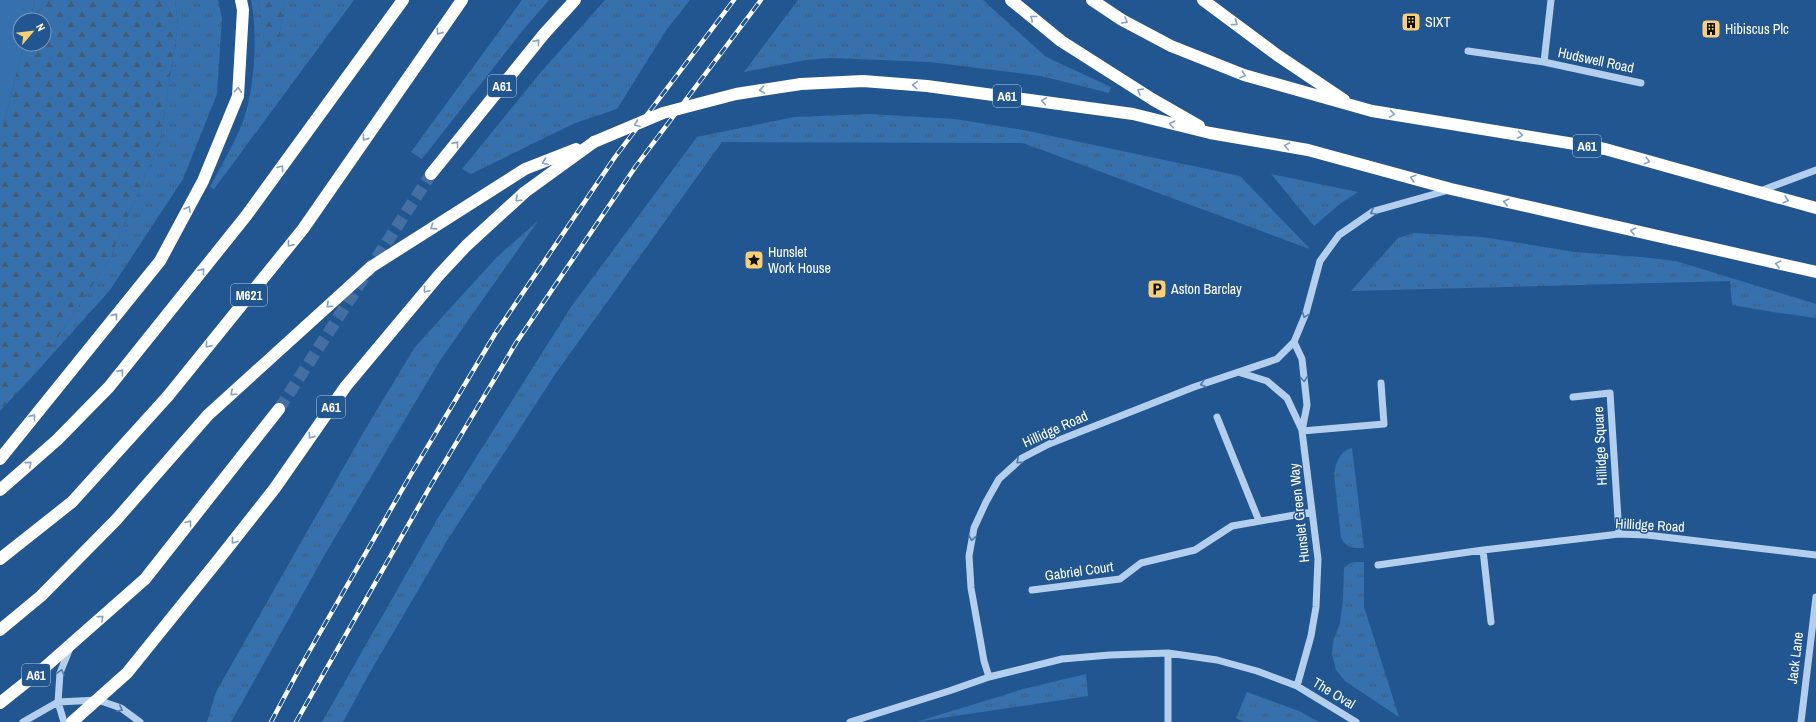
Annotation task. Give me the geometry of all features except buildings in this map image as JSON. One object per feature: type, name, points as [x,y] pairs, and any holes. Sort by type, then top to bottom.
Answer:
[{"type":"highway","points":[[0,459],[160,260],[203,181],[238,96],[243,10],[241,0]]},
{"type":"highway","points":[[0,490],[57,440],[109,387],[246,216],[403,0]]},
{"type":"highway","name":"M621","points":[[0,559],[72,502],[168,396],[303,228],[462,0]]},
{"type":"highway","name":"A61","points":[[431,174],[544,34],[575,0]]},
{"type":"highway","name":"A61","points":[[1011,0],[1061,41],[1152,99],[1210,133]]},
{"type":"highway","name":"A61","points":[[1092,0],[1122,20],[1171,46],[1244,75],[1372,111],[1605,149],[1816,208]]},
{"type":"highway","points":[[1203,0],[1277,55],[1354,106]]},
{"type":"highway","name":"A61","points":[[72,722],[127,673],[275,488],[346,386],[439,274],[466,246],[524,192],[594,142],[663,114],[736,94],[801,84],[863,81],[927,86],[1133,114],[1210,133],[1308,150],[1451,189],[1816,272]]},
{"type":"highway","points":[[0,630],[41,596],[116,520],[208,415],[371,267],[525,169],[594,142]]},
{"type":"highway","name":"A61","points":[[0,703],[44,668],[145,579],[279,409]]},
{"type":"street","name":"Hudswell Road","points":[[1544,62],[1551,0]]},
{"type":"street","name":"Hudswell Road","points":[[1468,51],[1544,62],[1641,83]]},
{"type":"street","points":[[1758,192],[1816,170]]},
{"type":"street","points":[[1294,342],[1306,313],[1320,261],[1331,243],[1339,235],[1374,211],[1451,189]]},
{"type":"street","name":"Hillidge Road","points":[[989,677],[984,661],[972,596],[969,556],[974,528],[999,479],[1022,458],[1049,444],[1194,387],[1241,373],[1277,359],[1294,342]]},
{"type":"street","name":"Hunslet Green Way","points":[[1294,342],[1302,359],[1307,405],[1302,431]]},
{"type":"street","name":"Hunslet Green Way","points":[[1241,373],[1267,381],[1287,398],[1302,431],[1318,559],[1316,607],[1311,636],[1297,686]]},
{"type":"street","points":[[1302,431],[1384,424],[1381,383]]},
{"type":"street","name":"Hillidge Square","points":[[1574,397],[1610,393],[1619,534]]},
{"type":"street","points":[[1217,417],[1259,521]]},
{"type":"street","name":"Gabriel Court","points":[[1032,590],[1120,579],[1141,563],[1195,550],[1232,526],[1312,512]]},
{"type":"street","name":"Hillidge Road","points":[[1378,565],[1482,550],[1619,534],[1647,535],[1816,555]]},
{"type":"street","points":[[1482,550],[1491,622]]},
{"type":"street","name":"Jack Lane","points":[[1801,722],[1812,653],[1816,597]]},
{"type":"street","points":[[64,722],[58,702],[60,673],[72,644]]},
{"type":"street","points":[[1168,653],[1168,722]]},
{"type":"street","points":[[850,722],[950,691],[989,677],[1062,659],[1110,654],[1168,653],[1217,660],[1257,671],[1297,686]]},
{"type":"street","name":"The Oval","points":[[1297,686],[1356,722]]},
{"type":"street","points":[[23,722],[58,702],[98,700],[121,708],[140,722]]},
{"type":"green space","points":[[0,0],[35,0],[32,12],[12,12],[12,52],[22,52],[0,139]]},
{"type":"green space","points":[[35,0],[175,0],[178,25],[160,141],[110,258],[31,378],[0,411],[0,139],[22,52],[52,52],[52,12],[32,12]]},
{"type":"green space","points":[[175,0],[218,0],[222,18],[217,94],[183,179],[110,290],[31,378],[110,258],[160,141],[178,25]]},
{"type":"green space","points":[[251,0],[258,0],[265,46],[278,44],[285,0],[354,0],[214,189],[210,187],[242,124],[250,95],[255,46]]},
{"type":"green space","points":[[258,0],[285,0],[278,44],[265,47]]},
{"type":"green space","points":[[522,0],[549,0],[523,30],[422,159],[411,152]]},
{"type":"green space","points":[[605,0],[690,0],[667,29],[617,109],[575,123],[471,174],[462,169],[541,72]]},
{"type":"green space","points":[[798,0],[983,0],[1046,57],[1111,87],[1109,93],[1041,76],[930,62],[831,58],[806,60],[744,72]]},
{"type":"green space","points":[[869,114],[955,119],[1023,130],[1240,176],[1310,249],[1023,143],[722,142],[556,373],[448,539],[369,674],[343,722],[322,722],[438,518],[571,307],[697,137],[794,117]]},
{"type":"green space","points":[[1271,174],[1358,192],[1341,203],[1314,226]]},
{"type":"green space","points":[[538,221],[441,359],[328,549],[231,722],[207,722],[216,692],[366,428],[415,347],[497,257]]},
{"type":"green space","points":[[1414,233],[1482,237],[1575,252],[1676,261],[1816,304],[1816,318],[1732,305],[1730,281],[1351,291],[1398,238]]},
{"type":"green space","points":[[1352,448],[1364,548],[1353,548],[1348,546],[1341,538],[1334,474],[1339,458],[1344,452]]},
{"type":"green space","points":[[1354,562],[1364,562],[1364,607],[1399,717],[1345,681],[1336,670],[1332,654],[1333,642],[1340,623],[1343,599],[1344,568],[1348,564]]},
{"type":"green space","points":[[1086,674],[1088,696],[916,722],[1027,688]]},
{"type":"green space","points":[[1247,692],[1299,711],[1319,722],[1243,722],[1236,718]]},
{"type":"tunnel","points":[[279,409],[431,174]]},
{"type":"railway","points":[[271,722],[302,664],[410,476],[495,334],[615,157],[734,0]]},
{"type":"railway","points":[[296,722],[431,485],[516,343],[636,166],[761,0]]},
{"type":"place","name":"SIXT","points":[[1411,22]]},
{"type":"place","name":"Hibiscus Plc","points":[[1711,29]]},
{"type":"place","name":"Hunslet Work House","points":[[754,260]]},
{"type":"place","name":"Aston Barclay","points":[[1157,289]]}]
